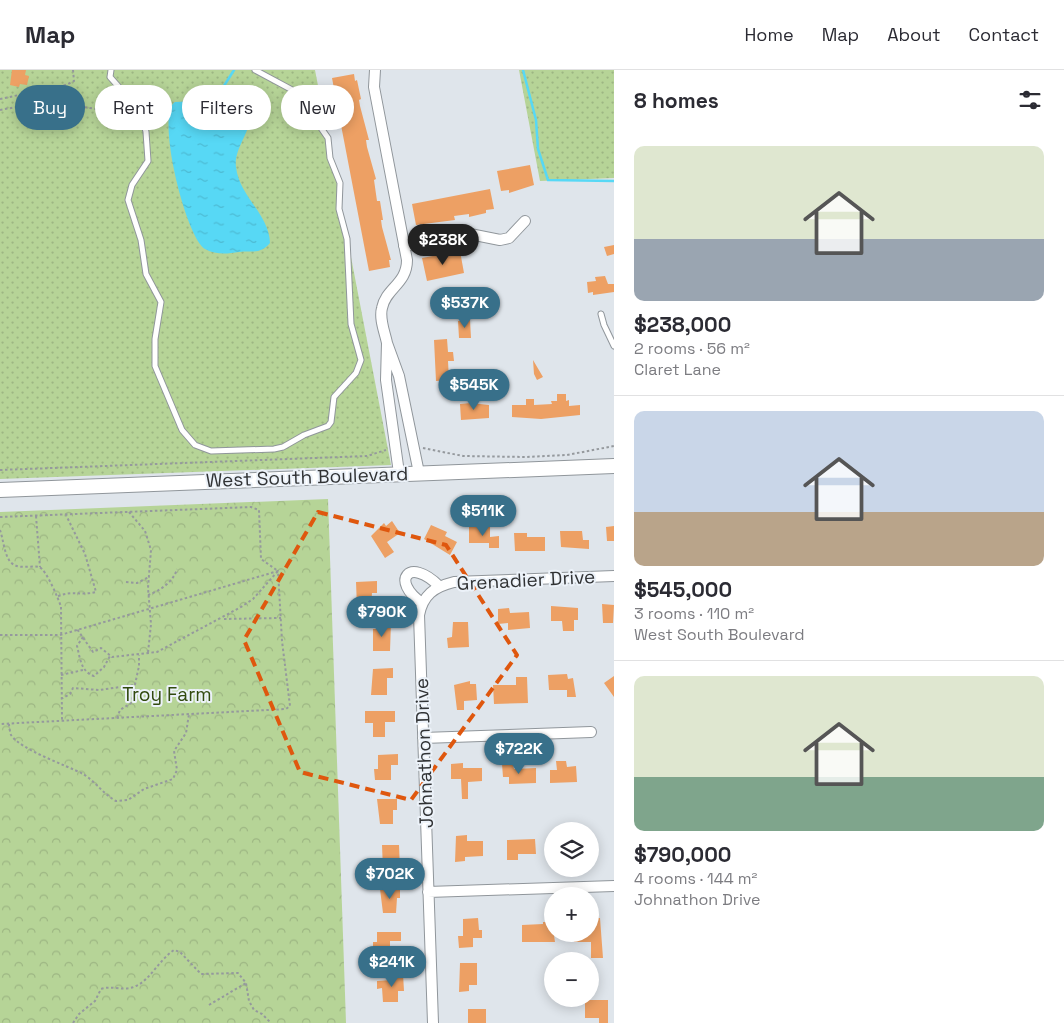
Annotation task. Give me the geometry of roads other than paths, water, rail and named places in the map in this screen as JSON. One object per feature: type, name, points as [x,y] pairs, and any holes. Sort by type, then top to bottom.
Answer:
[{"type":"main road","name":"West South Boulevard","points":[[0,490],[614,466]]},
{"type":"street","points":[[375,70],[374,87],[407,260],[405,275],[384,301],[381,311],[387,343],[399,376],[419,473]]},
{"type":"street","points":[[404,246],[470,234],[500,240],[509,238],[525,221]]},
{"type":"street","points":[[387,343],[386,380],[399,473]]},
{"type":"street","name":"Grenadier Drive","points":[[422,603],[406,589],[405,582],[408,575],[415,571],[421,571],[439,586]]},
{"type":"street","name":"Grenadier Drive","points":[[428,594],[439,586],[454,582],[614,576]]},
{"type":"street","name":"Johnathon Drive","points":[[428,594],[422,603],[419,615],[433,1023]]},
{"type":"street","points":[[423,738],[591,732]]},
{"type":"street","points":[[428,892],[614,886]]},
{"type":"lane","points":[[111,70],[110,77],[134,104],[143,119],[146,132],[148,161],[132,185],[128,200],[141,240],[146,274],[161,302],[155,338],[155,366],[182,430],[195,445],[211,451],[283,447],[304,434],[328,426],[331,422],[334,397],[356,373],[361,360],[351,324],[347,238],[339,209],[340,183],[330,158],[328,138],[296,92],[255,70]]},
{"type":"lane","points":[[601,314],[614,346]]},
{"type":"lane","points":[[392,413],[405,409]]},
{"type":"water","points":[[175,102],[182,102],[182,130],[247,130],[238,150],[236,167],[242,187],[265,223],[270,243],[263,249],[259,251],[230,253],[213,252],[205,249],[197,240],[182,201],[171,151],[169,130],[172,130],[172,107]]},
{"type":"waterway","points":[[225,85],[234,70]]},
{"type":"waterway","points":[[523,70],[536,120],[538,149],[548,180],[614,181]]},
{"type":"park label","name":"Troy Farm","points":[[167,694]]}]
